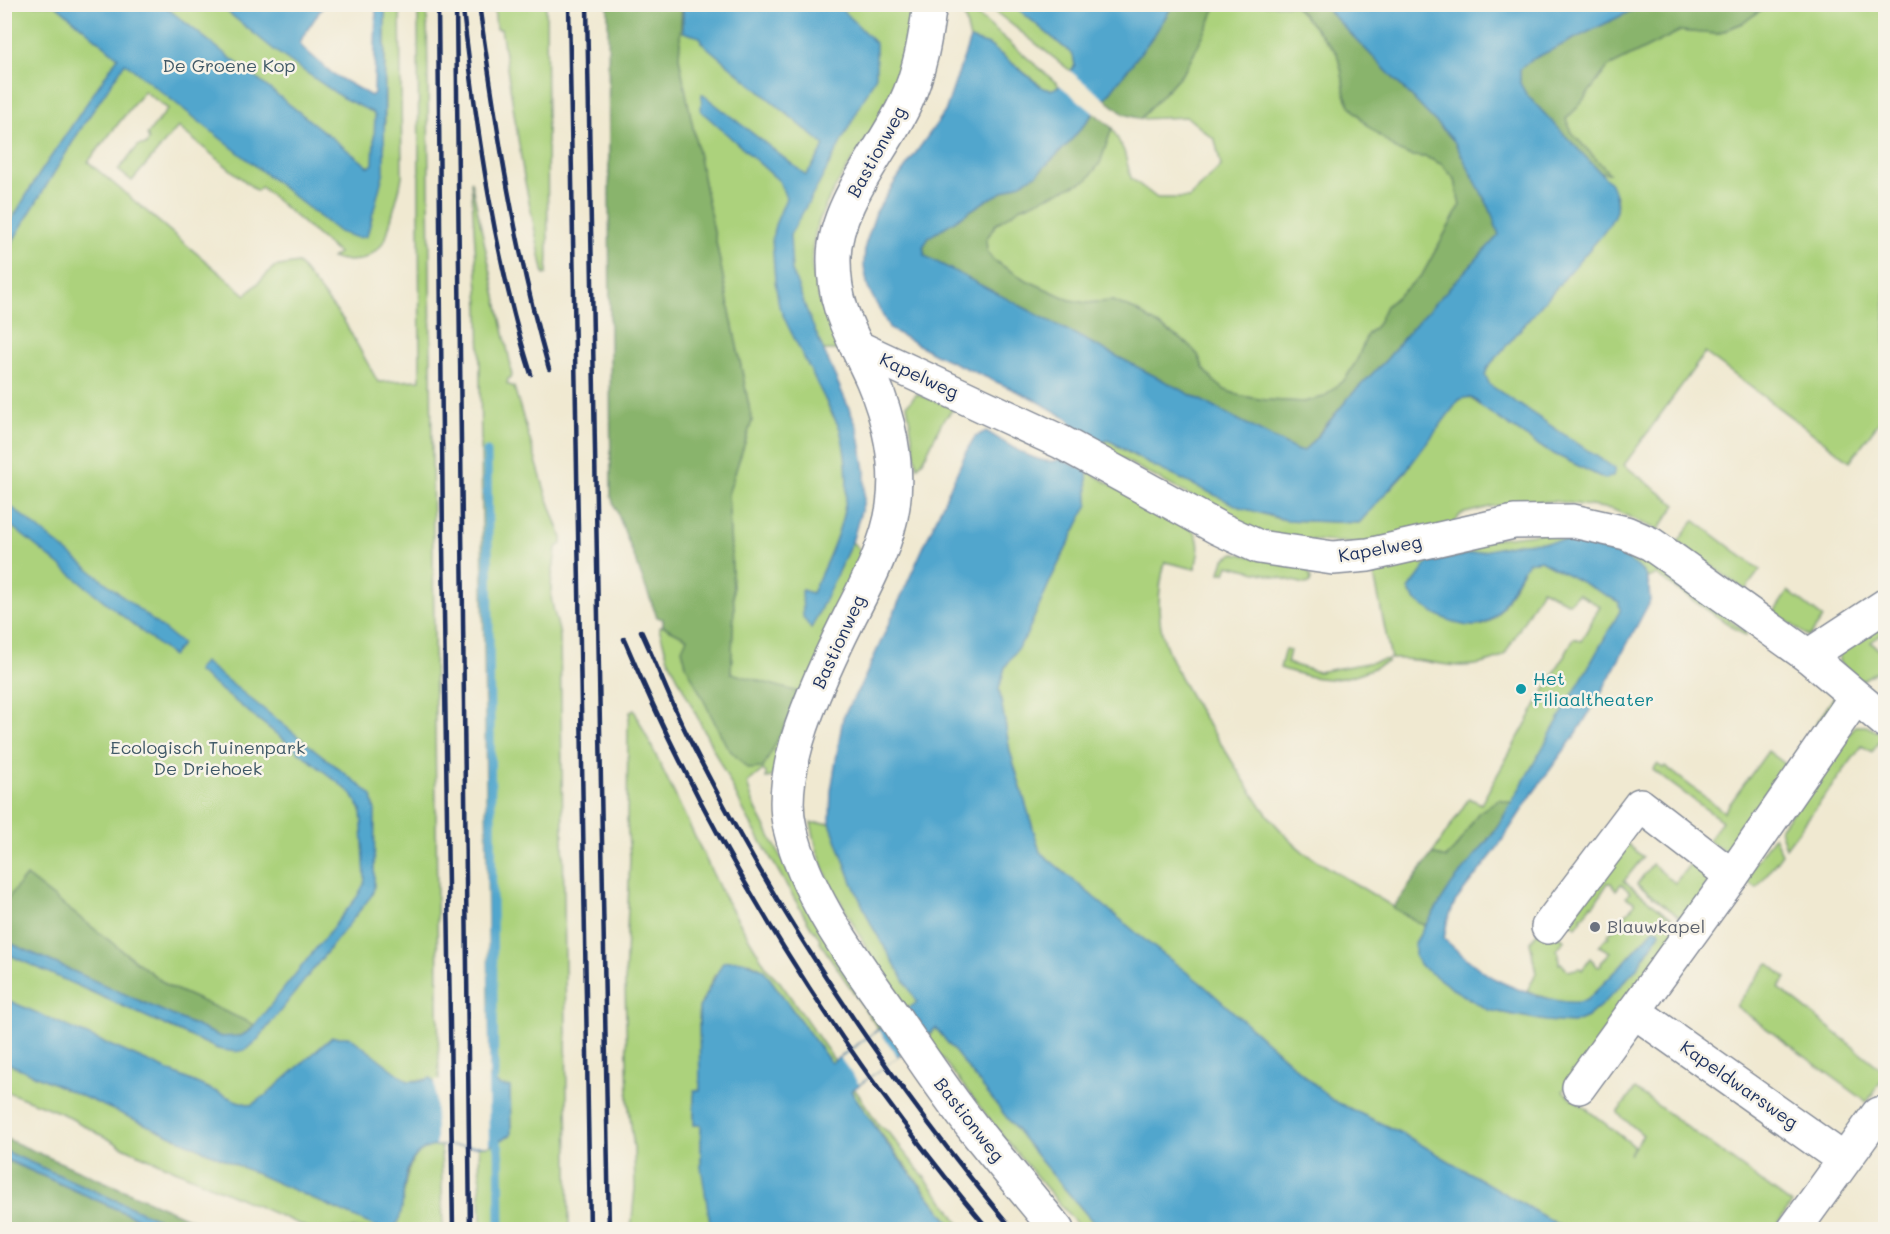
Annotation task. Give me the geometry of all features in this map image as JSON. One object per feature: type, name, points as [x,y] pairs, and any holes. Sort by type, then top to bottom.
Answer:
[{"type":"street","name":"Bastionweg","points":[[930,4],[921,63],[905,103],[846,208],[837,235],[834,254],[838,301],[844,322],[874,383],[885,416],[894,455],[893,508],[877,563],[813,699],[795,750],[787,789],[789,825],[810,885],[856,964],[973,1128],[1058,1230]]},
{"type":"street","name":"Kapelweg","points":[[857,347],[1061,442],[1218,528],[1259,547],[1300,555],[1333,558],[1368,555],[1514,522],[1573,521],[1626,533],[1651,544],[1808,656],[1886,722]]},
{"type":"street","points":[[1808,656],[1886,604]]},
{"type":"street","points":[[1579,1087],[1732,876],[1855,698]]},
{"type":"street","points":[[1548,927],[1640,805],[1732,876]]},
{"type":"street","name":"Kapeldwarsweg","points":[[1634,1011],[1844,1160]]},
{"type":"street","points":[[1794,1230],[1878,1114],[1886,1120]]},
{"type":"green space","points":[[1294,4],[1323,5],[1454,141],[1490,209],[1499,235],[1410,330],[1387,359],[1350,396],[1304,451],[1298,451],[925,256],[923,247],[929,237],[987,200],[1036,175],[1068,144],[1094,113],[1112,128],[1100,163],[1087,180],[1020,208],[995,225],[986,240],[987,251],[993,260],[1024,279],[1070,300],[1086,303],[1113,301],[1135,310],[1188,344],[1198,355],[1204,369],[1225,390],[1241,396],[1265,400],[1304,402],[1324,397],[1346,378],[1357,360],[1367,335],[1377,325],[1386,306],[1422,275],[1460,206],[1455,179],[1441,164],[1426,157],[1412,156],[1397,150],[1369,127],[1351,107],[1345,95],[1337,53]]},
{"type":"green space","name":"Ecologisch Tuinenpark De Driehoek","points":[[4,5],[315,5],[289,46],[380,107],[385,126],[385,5],[400,5],[402,176],[386,238],[380,247],[369,256],[349,261],[332,258],[338,253],[261,187],[257,191],[178,127],[132,181],[118,170],[139,145],[146,145],[149,140],[147,135],[168,109],[144,91],[88,162],[246,295],[274,267],[298,263],[344,321],[378,382],[420,380],[418,5],[427,5],[439,1083],[431,1079],[408,1081],[333,1037],[265,1096],[251,1105],[237,1101],[5,999],[5,953],[218,1049],[168,986],[26,876],[5,903]],"holes":[[[118,57],[112,74],[85,120],[39,176]]]},
{"type":"green space","points":[[494,5],[546,5],[548,257],[547,274],[544,275],[524,177],[501,29],[496,29]]},
{"type":"green space","points":[[608,5],[682,5],[679,58],[752,421],[728,494],[734,609],[731,673],[802,693],[763,768],[748,769],[727,747],[686,665],[682,649],[687,638],[663,626],[663,619],[657,617],[611,496]]},
{"type":"green space","points":[[682,5],[913,5],[903,59],[890,97],[874,128],[827,203],[818,223],[813,244],[812,265],[816,287],[823,309],[842,350],[810,350],[828,407],[841,431],[848,475],[843,515],[830,554],[812,594],[803,590],[811,628],[852,542],[866,556],[772,777],[766,778],[763,770],[747,783],[754,805],[788,871],[881,1026],[879,1030],[821,944],[819,937],[749,821],[667,656],[659,628],[663,626],[687,638],[731,673],[734,609],[728,494],[752,421],[679,58]]},
{"type":"green space","points":[[989,5],[1015,5],[1073,55],[1075,65],[1072,72],[997,13]]},
{"type":"green space","points":[[1173,5],[1216,5],[1210,22],[1185,70],[1140,119],[1124,114],[1105,99],[1154,35]]},
{"type":"green space","points":[[1216,5],[1294,5],[1337,53],[1345,95],[1351,107],[1369,127],[1412,156],[1426,157],[1441,164],[1455,179],[1460,206],[1422,275],[1386,306],[1377,325],[1367,335],[1357,360],[1346,378],[1324,397],[1304,402],[1265,400],[1241,396],[1224,390],[1204,369],[1198,355],[1188,344],[1135,310],[1113,301],[1086,303],[1070,300],[1024,279],[993,260],[987,251],[986,240],[995,225],[1020,208],[1087,180],[1100,163],[1112,128],[1124,151],[1131,178],[1157,198],[1189,198],[1221,166],[1215,140],[1187,117],[1140,119],[1185,70],[1210,22]]},
{"type":"green space","points":[[1643,5],[1768,5],[1744,22],[1717,34],[1680,31],[1608,67],[1566,119],[1571,132],[1609,173],[1599,172],[1526,94],[1520,83],[1520,69],[1531,60]]},
{"type":"green space","points":[[1768,5],[1885,5],[1885,414],[1850,461],[1705,353],[1624,465],[1676,505],[1658,530],[1612,509],[1553,501],[1494,506],[1461,514],[1452,525],[1366,544],[1267,537],[1096,445],[1107,440],[1112,442],[1137,458],[1220,497],[1272,517],[1286,520],[1359,523],[1405,472],[1459,400],[1468,397],[1546,450],[1605,479],[1611,466],[1490,385],[1485,375],[1488,367],[1600,237],[1616,212],[1617,204],[1613,189],[1599,172],[1608,172],[1571,132],[1566,118],[1577,108],[1608,67],[1680,31],[1718,34],[1744,22]]},
{"type":"green space","points":[[962,7],[981,18],[1060,86],[1051,90],[1044,88],[989,45],[970,39]]},
{"type":"green space","points":[[471,181],[511,366],[512,376],[508,379],[507,384],[514,387],[546,494],[562,538],[562,544],[556,548],[551,595],[560,637],[569,1229],[481,1229],[479,1145],[491,1145],[511,1134],[510,1088],[500,1086],[488,1079],[490,1074],[479,307]]},
{"type":"green space","points":[[917,394],[954,408],[942,422],[923,461],[917,467],[907,405]]},
{"type":"green space","points":[[1087,471],[1194,531],[1199,545],[1195,569],[1165,562],[1159,602],[1162,633],[1176,670],[1192,698],[1261,806],[1282,832],[1306,854],[1425,926],[1415,943],[1489,1010],[1546,1021],[1573,1023],[1587,1017],[1606,1001],[1636,969],[1660,933],[1654,929],[1587,1000],[1573,1003],[1557,1001],[1527,991],[1536,973],[1530,942],[1543,926],[1565,940],[1556,950],[1559,964],[1561,963],[1568,971],[1580,968],[1582,970],[1590,958],[1598,967],[1601,966],[1610,952],[1599,946],[1609,937],[1608,935],[1615,927],[1617,928],[1617,924],[1634,905],[1634,902],[1626,897],[1630,892],[1621,884],[1616,890],[1611,883],[1608,883],[1593,906],[1591,905],[1581,917],[1576,927],[1569,921],[1624,841],[1643,857],[1624,881],[1683,927],[1563,1091],[1634,1146],[1629,1155],[1643,1135],[1617,1113],[1635,1089],[1792,1204],[1773,1229],[1565,1229],[1403,1134],[1332,1100],[1202,984],[1146,941],[1040,852],[1010,751],[999,689],[1005,667],[1026,636],[1088,504]]},
{"type":"green space","points":[[1694,520],[1760,570],[1745,590],[1678,542]]},
{"type":"green space","points":[[1563,531],[1640,554],[1746,632],[1746,636],[1656,575],[1646,578],[1644,574],[1567,541],[1410,594],[1425,607],[1442,616],[1470,625],[1486,624],[1504,605],[1528,562],[1540,560],[1619,602],[1620,611],[1512,803],[1499,799],[1479,813],[1455,849],[1446,858],[1432,854],[1469,798],[1481,804],[1574,638],[1581,641],[1600,606],[1578,594],[1569,603],[1542,589],[1505,654],[1499,658],[1463,666],[1391,659],[1372,565],[1480,540]]},
{"type":"green space","points":[[1235,553],[1307,568],[1310,583],[1305,584],[1228,565],[1225,573],[1220,573],[1224,559]]},
{"type":"green space","points":[[1788,591],[1823,618],[1809,637],[1774,612]]},
{"type":"green space","points":[[1885,613],[1885,632],[1871,642],[1885,656],[1885,666],[1858,683],[1839,662],[1839,654]]},
{"type":"green space","points":[[1285,649],[1290,650],[1287,663],[1318,672],[1389,659],[1387,662],[1358,674],[1323,679],[1280,668]]},
{"type":"green space","points":[[1836,694],[1838,702],[1733,856],[1708,841],[1722,821],[1653,770],[1657,764],[1663,768],[1665,766],[1724,812],[1768,751],[1788,766]]},
{"type":"green space","points":[[634,710],[723,895],[768,970],[780,982],[835,1061],[831,1063],[763,969],[750,962],[715,974],[699,1008],[700,1090],[694,1091],[694,1125],[701,1125],[701,1158],[711,1229],[631,1229],[635,1188],[634,1149],[628,1100],[625,982],[630,857],[627,822],[628,726],[630,712]]},
{"type":"green space","points":[[1855,726],[1866,726],[1885,735],[1872,752],[1862,746],[1786,848],[1780,829]]},
{"type":"green space","points":[[1499,799],[1512,803],[1425,926],[1393,908],[1432,854],[1446,858],[1455,849],[1478,813]]},
{"type":"green space","points":[[811,823],[830,823],[852,882],[872,926],[918,1002],[906,1010],[869,952],[828,879],[817,850]]},
{"type":"green space","points":[[1774,836],[1782,854],[1757,888],[1744,879]]},
{"type":"green space","points":[[1652,864],[1675,883],[1690,864],[1711,877],[1686,922],[1637,884]]},
{"type":"green space","points":[[26,876],[168,986],[255,1025],[240,1036],[221,1037],[5,941],[4,903]]},
{"type":"green space","points":[[1768,963],[1786,978],[1779,988],[1885,1072],[1885,1076],[1867,1102],[1736,1006]]},
{"type":"green space","points":[[936,1028],[1041,1161],[1099,1229],[1081,1229],[1005,1139],[926,1038]]},
{"type":"green space","points":[[5,1062],[377,1227],[401,1213],[409,1169],[420,1152],[429,1147],[441,1145],[443,1229],[310,1229],[125,1148],[61,1113],[5,1091]]},
{"type":"green space","points":[[854,1088],[879,1125],[887,1131],[950,1209],[962,1229],[955,1229],[902,1162],[851,1091]]},
{"type":"green space","points":[[4,1138],[213,1229],[180,1229],[5,1151]]},
{"type":"green space","points":[[4,1159],[161,1229],[5,1229]]},
{"type":"water","name":"De Groene Kop","points":[[56,5],[163,5],[369,167],[373,164],[375,116],[372,112],[343,98],[278,53],[219,5],[324,5],[300,44],[334,75],[371,96],[374,93],[376,5],[385,5],[384,171],[367,236],[358,238],[339,232],[125,63],[80,130],[5,254],[5,231],[38,176],[118,57]]},
{"type":"water","points":[[683,5],[835,5],[876,44],[876,76],[790,235],[792,271],[810,319],[858,429],[865,470],[864,501],[852,542],[811,629],[803,617],[802,590],[812,593],[838,533],[846,495],[845,453],[840,429],[779,306],[772,239],[786,198],[779,181],[701,111],[702,94],[806,175],[824,145],[701,42],[700,37],[683,32]]},
{"type":"water","points":[[1015,5],[1173,5],[1154,35],[1068,144],[1036,175],[987,200],[929,237],[923,247],[925,256],[1298,451],[1304,451],[1350,396],[1387,359],[1410,330],[1499,235],[1490,209],[1454,141],[1323,5],[1643,5],[1531,60],[1520,69],[1520,83],[1526,94],[1611,184],[1616,206],[1610,224],[1600,237],[1488,367],[1485,375],[1490,385],[1615,469],[1613,476],[1605,479],[1546,450],[1474,400],[1466,398],[1459,400],[1405,472],[1359,523],[1286,520],[1242,508],[1147,463],[1107,440],[1096,445],[1072,437],[1075,429],[1068,419],[1034,399],[935,354],[890,329],[868,288],[864,266],[865,246],[876,212],[945,112],[970,39],[989,45],[1043,88],[1051,90],[1060,86],[1075,65],[1073,55]]},
{"type":"water","points":[[986,431],[1033,458],[1044,461],[1060,459],[1087,471],[1088,504],[1026,636],[1005,667],[999,689],[1010,751],[1040,852],[1146,941],[1202,984],[1332,1100],[1403,1134],[1565,1229],[1099,1229],[1041,1161],[936,1028],[851,1091],[887,1144],[955,1229],[711,1229],[701,1167],[701,1125],[694,1125],[694,1090],[700,1090],[699,1008],[723,962],[740,961],[763,969],[831,1063],[917,1002],[872,926],[852,882],[830,823],[831,791],[843,717],[864,679],[968,448],[975,437]]},
{"type":"water","points":[[4,501],[182,644],[172,656],[5,521]]},
{"type":"water","points":[[1567,541],[1609,551],[1637,566],[1647,579],[1650,601],[1600,695],[1576,734],[1495,851],[1455,902],[1447,922],[1444,939],[1495,979],[1541,997],[1578,1002],[1587,1000],[1654,929],[1659,930],[1660,933],[1636,969],[1606,1001],[1587,1017],[1573,1023],[1546,1021],[1488,1010],[1453,989],[1420,965],[1415,957],[1415,943],[1452,884],[1496,830],[1620,611],[1619,602],[1540,560],[1528,562],[1495,616],[1485,623],[1473,626],[1457,623],[1436,614],[1416,601],[1409,589],[1428,563],[1521,543]]},
{"type":"water","points":[[204,662],[367,791],[372,796],[375,811],[372,895],[259,1038],[250,1047],[241,1051],[218,1049],[5,953],[5,941],[221,1037],[241,1036],[250,1031],[357,897],[365,878],[361,810],[351,793],[197,671]]},
{"type":"water","points":[[5,999],[237,1101],[251,1105],[265,1096],[332,1037],[350,1037],[408,1081],[422,1081],[431,1078],[435,1083],[490,1078],[500,1086],[510,1087],[511,1135],[490,1145],[444,1145],[423,1150],[414,1157],[408,1169],[398,1223],[389,1229],[381,1229],[5,1062]]},
{"type":"water","points":[[5,1151],[180,1229],[161,1229],[5,1159]]},
{"type":"pier","points":[[1069,70],[1107,101],[1096,115],[1058,84]]},
{"type":"pier","points":[[879,1030],[898,1057],[859,1084],[840,1058]]},
{"type":"pier","points":[[488,1076],[489,1145],[436,1145],[435,1078],[436,1080]]},
{"type":"waterway","points":[[487,452],[494,1079]]},
{"type":"waterway","points":[[496,1141],[499,1149],[500,1230]]},
{"type":"railway","points":[[438,4],[453,1230]]},
{"type":"railway","points":[[456,4],[470,1230]]},
{"type":"railway","points":[[479,4],[516,234],[549,369]]},
{"type":"railway","points":[[569,4],[590,1230]]},
{"type":"railway","points":[[587,4],[609,1230]]},
{"type":"railway","points":[[463,10],[488,194],[507,285],[531,374]]},
{"type":"railway","points":[[641,631],[702,765],[801,938],[833,989],[902,1087],[1013,1230]]},
{"type":"railway","points":[[624,639],[659,718],[698,796],[739,873],[784,948],[881,1093],[989,1230]]},
{"type":"place","name":"Het Filiaaltheater","points":[[1521,689]]},
{"type":"place","name":"Blauwkapel","points":[[1595,927]]}]
